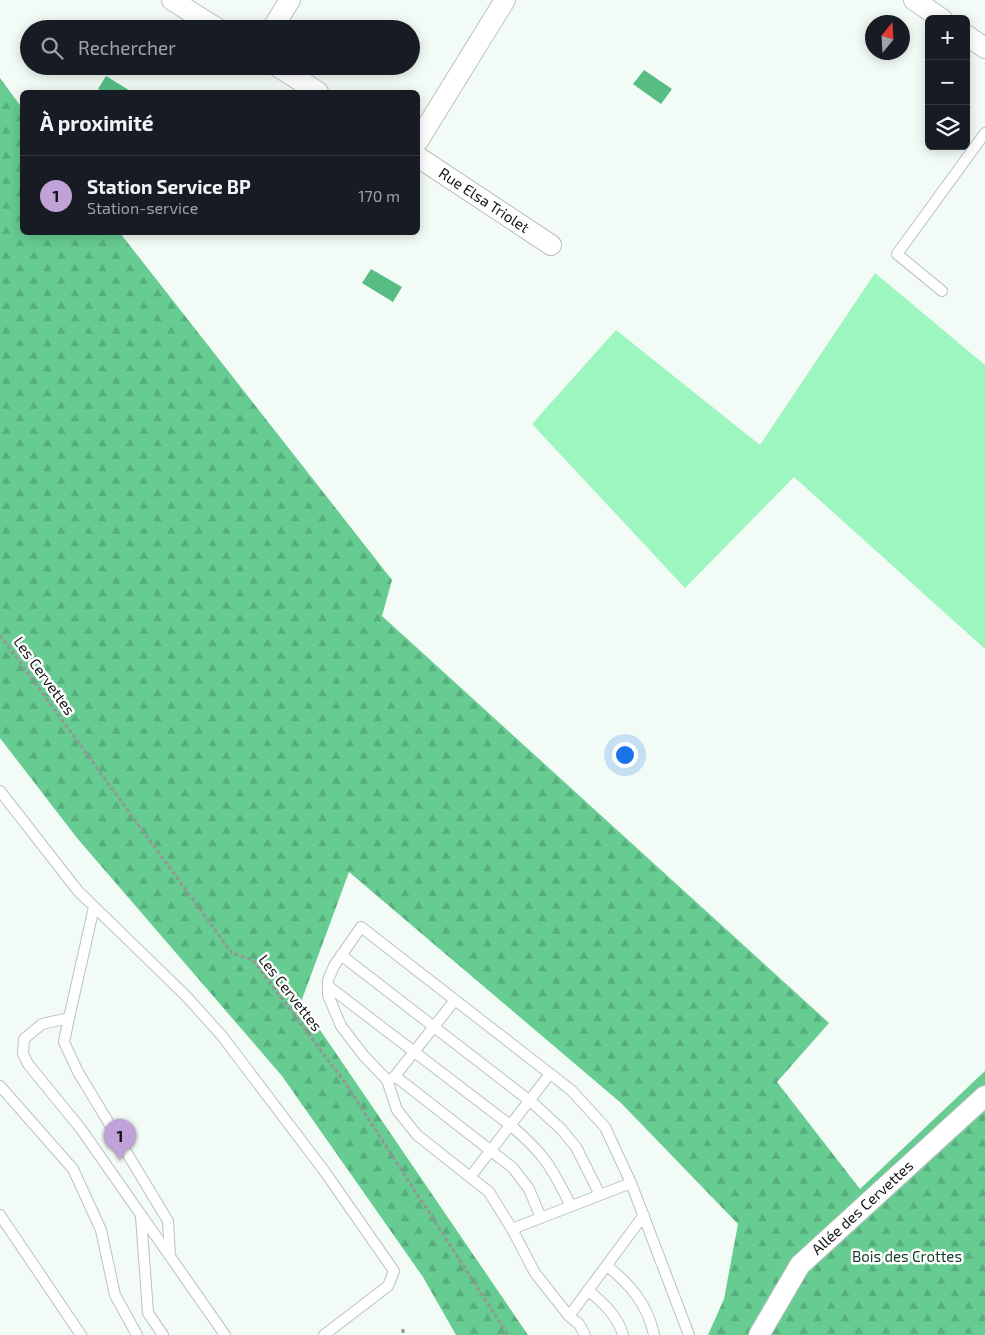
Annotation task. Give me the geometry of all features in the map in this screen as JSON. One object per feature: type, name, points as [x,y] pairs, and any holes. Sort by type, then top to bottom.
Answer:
[{"type":"street","points":[[172,0],[204,20]]},
{"type":"street","points":[[278,20],[290,0]]},
{"type":"street","points":[[420,139],[505,0]]},
{"type":"street","points":[[914,0],[936,15]]},
{"type":"street","points":[[970,38],[985,48]]},
{"type":"street","points":[[291,75],[315,90]]},
{"type":"street","name":"Rue Elsa Triolet","points":[[420,157],[551,245]]},
{"type":"street","name":"Allée des Cervettes","points":[[759,1335],[800,1265],[985,1096]]},
{"type":"lane","points":[[942,291],[897,254],[985,133]]},
{"type":"lane","points":[[0,791],[78,891],[186,996],[222,1036],[325,1172],[394,1271],[388,1286],[324,1335]]},
{"type":"lane","points":[[94,907],[64,1042],[78,1072],[168,1221],[170,1257]]},
{"type":"lane","points":[[541,1218],[529,1188],[513,1168],[364,1056],[341,1026],[332,1007],[328,986],[334,966],[361,927],[571,1090],[604,1127],[632,1183],[689,1335]]},
{"type":"lane","points":[[341,956],[529,1100],[561,1129],[576,1147],[600,1195]]},
{"type":"lane","points":[[328,986],[510,1125],[538,1150],[551,1166],[571,1206]]},
{"type":"lane","points":[[391,1078],[455,1000]]},
{"type":"lane","points":[[70,1018],[42,1024],[24,1039],[23,1054],[28,1064],[81,1129],[225,1335]]},
{"type":"lane","points":[[470,1177],[550,1074]]},
{"type":"lane","points":[[391,1078],[397,1110],[417,1135],[489,1192],[512,1229],[535,1274],[579,1324],[586,1335]]},
{"type":"lane","points":[[0,1086],[73,1169],[101,1230],[114,1295],[136,1335]]},
{"type":"lane","points":[[512,1229],[632,1183]]},
{"type":"lane","points":[[0,1215],[81,1335]]},
{"type":"lane","points":[[141,1215],[148,1313],[163,1335]]},
{"type":"lane","points":[[570,1316],[644,1215]]},
{"type":"lane","points":[[607,1266],[633,1290],[644,1306],[654,1335]]},
{"type":"lane","points":[[588,1290],[616,1318],[622,1335]]},
{"type":"path","name":"Les Cervettes","points":[[0,634],[232,953],[253,960],[346,1084],[508,1335]]},
{"type":"path","points":[[403,1328],[403,1335]]},
{"type":"shaded area","points":[[644,70],[672,89],[661,104],[633,84]]},
{"type":"shaded area","points":[[106,76],[129,90],[100,90],[98,89]]},
{"type":"shaded area","points":[[371,269],[402,287],[393,302],[362,283]]},
{"type":"shaded area","points":[[875,273],[985,365],[985,649],[794,477],[685,588],[532,424],[616,330],[760,445]]},
{"type":"green space","name":"Bois des Crottes","points":[[0,78],[20,105],[20,235],[122,235],[392,580],[382,616],[829,1023],[777,1082],[860,1189],[985,1071],[985,1335],[708,1335],[724,1299],[738,1224],[621,1103],[349,872],[301,1002],[528,1335],[456,1335],[423,1277],[282,1076],[77,838],[0,738]]},
{"type":"place","name":"Station Service BP","points":[[120,1160]]}]
